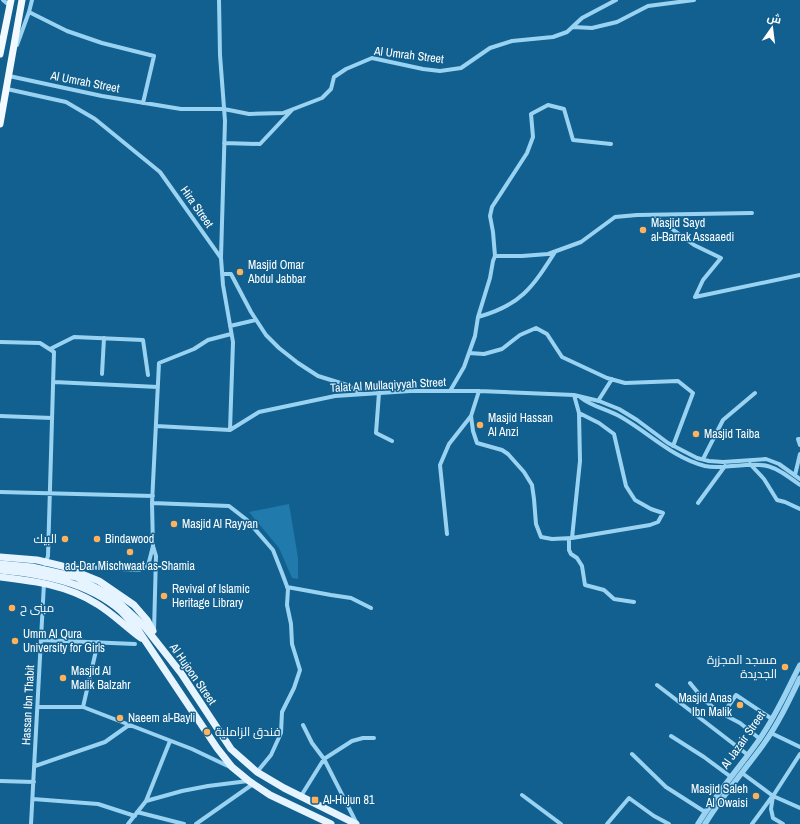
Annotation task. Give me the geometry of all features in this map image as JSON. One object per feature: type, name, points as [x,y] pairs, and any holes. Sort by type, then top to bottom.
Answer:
[{"type":"highway","points":[[0,124],[22,0]]},
{"type":"highway","points":[[0,54],[3,30],[10,3]]},
{"type":"main road","points":[[0,557],[45,562],[62,566],[99,581],[134,605],[147,620],[165,652]]},
{"type":"main road","name":"Al Hujoon Street","points":[[0,564],[32,567],[76,577],[113,598],[165,652],[181,673],[231,749],[258,772],[301,796],[357,824]]},
{"type":"main road","name":"Al Hujoon Street","points":[[0,570],[28,573],[71,583],[102,598],[121,611],[141,628],[147,643],[217,748],[232,767],[270,796],[331,824]]},
{"type":"main road","points":[[0,577],[44,583],[69,590],[97,604],[147,643]]},
{"type":"street","points":[[3,0],[10,3]]},
{"type":"street","points":[[13,56],[32,0]]},
{"type":"street","points":[[156,426],[230,430],[232,342],[221,258],[224,108],[220,55],[219,0]]},
{"type":"street","points":[[573,27],[582,18],[616,0]]},
{"type":"street","name":"Al Umrah Street","points":[[9,76],[95,95],[181,109],[224,108],[249,114],[283,113],[322,98],[331,89],[334,77],[346,69],[372,58],[423,69],[440,71],[461,68],[490,48],[512,41],[553,37],[567,32],[573,27],[592,28],[617,22],[648,6],[694,0]]},
{"type":"street","points":[[29,12],[67,31],[102,44],[154,56],[143,103]]},
{"type":"street","name":"Hira Street","points":[[7,89],[66,102],[95,118],[160,172],[221,258]]},
{"type":"street","points":[[450,391],[464,367],[475,336],[478,317],[486,296],[495,256],[490,216],[492,207],[529,148],[533,137],[531,114],[548,105],[564,109],[573,140],[611,144]]},
{"type":"street","points":[[224,143],[260,144],[294,109]]},
{"type":"street","points":[[495,256],[535,255],[555,252],[581,242],[615,218],[637,214],[752,213]]},
{"type":"street","points":[[652,214],[694,245],[721,258],[703,280],[695,297],[800,275]]},
{"type":"street","points":[[478,317],[493,313],[524,295],[539,277],[555,252]]},
{"type":"street","points":[[222,274],[231,274],[256,320],[266,335],[279,348],[318,376],[347,386],[362,394]]},
{"type":"street","points":[[230,326],[256,320]]},
{"type":"street","points":[[469,353],[484,354],[502,349],[520,335],[536,328],[546,334],[562,357],[612,379],[625,383],[678,381],[693,392],[673,446]]},
{"type":"street","points":[[154,633],[156,556],[153,546],[152,503],[159,362],[194,349],[208,340],[231,334]]},
{"type":"street","points":[[0,342],[40,343],[50,349],[74,337],[143,340],[148,375]]},
{"type":"street","points":[[102,374],[104,338]]},
{"type":"street","name":"Hassan Ibn Thabit","points":[[31,824],[45,562],[48,556],[54,382],[54,352],[50,349]]},
{"type":"street","points":[[598,400],[612,379]]},
{"type":"street","points":[[54,382],[158,387]]},
{"type":"street","name":"Talat Al Mullaqiyyah Street","points":[[230,430],[259,412],[336,396],[410,391],[479,391],[577,396],[598,400],[628,414],[673,446],[703,460],[723,462],[766,459],[779,464],[800,479]]},
{"type":"street","points":[[448,534],[440,465],[449,444],[471,416],[479,391]]},
{"type":"street","points":[[379,393],[376,433],[392,441]]},
{"type":"street","points":[[703,460],[724,420],[755,393]]},
{"type":"street","points":[[577,396],[579,413],[580,461],[570,553],[577,558],[582,566],[585,584],[604,590],[614,599],[634,602]]},
{"type":"street","name":"Talat Al Mullaqiyyah Street","points":[[577,396],[592,405],[609,411],[622,418],[660,445],[682,457],[706,466],[762,464],[780,471],[800,485]]},
{"type":"street","points":[[471,416],[473,431],[477,443],[502,450],[508,454],[524,472],[532,485],[536,524],[541,537],[552,539],[571,538],[650,525],[658,522],[663,513],[651,509],[635,500],[626,486],[614,434],[599,422],[579,413]]},
{"type":"street","points":[[0,416],[52,418]]},
{"type":"street","points":[[800,438],[798,439],[800,445]]},
{"type":"street","points":[[795,475],[800,454]]},
{"type":"street","points":[[750,464],[764,479],[777,500],[800,509]]},
{"type":"street","points":[[698,503],[725,466]]},
{"type":"street","points":[[0,492],[153,496]]},
{"type":"street","points":[[152,503],[229,506],[247,520],[273,550],[287,587],[287,605],[291,624],[292,644],[300,670],[294,688],[282,712],[281,733],[271,755],[258,772]]},
{"type":"street","points":[[62,566],[139,570],[148,566],[153,546]]},
{"type":"street","points":[[287,587],[351,598],[371,608]]},
{"type":"street","points":[[42,640],[134,644]]},
{"type":"street","points":[[83,707],[98,642]]},
{"type":"street","name":"Al Jazair Street","points":[[698,824],[760,739],[800,665]]},
{"type":"street","name":"Al Jazair Street","points":[[706,824],[771,733],[800,678]]},
{"type":"street","points":[[690,683],[703,700],[723,714],[740,722],[760,739]]},
{"type":"street","points":[[658,685],[748,755]]},
{"type":"street","points":[[723,714],[736,695],[772,719]]},
{"type":"street","points":[[38,707],[83,707],[232,767]]},
{"type":"street","points":[[34,766],[105,742],[129,725]]},
{"type":"street","points":[[303,725],[312,743],[324,758],[357,824]]},
{"type":"street","points":[[771,733],[800,747]]},
{"type":"street","points":[[671,736],[704,757],[731,777]]},
{"type":"street","points":[[301,796],[324,758],[352,741],[363,738],[374,738]]},
{"type":"street","points":[[128,824],[146,801],[170,741]]},
{"type":"street","points":[[632,754],[666,788],[706,812]]},
{"type":"street","points":[[752,824],[773,796],[800,754]]},
{"type":"street","points":[[742,773],[773,796],[800,808]]},
{"type":"street","points":[[0,781],[34,782]]},
{"type":"street","points":[[146,801],[182,791],[208,786],[251,783]]},
{"type":"street","points":[[196,824],[251,783]]},
{"type":"street","points":[[522,795],[561,824]]},
{"type":"street","points":[[773,796],[770,809],[773,818],[783,824]]},
{"type":"street","points":[[607,824],[629,798],[654,816],[669,824]]},
{"type":"street","points":[[33,799],[98,804],[184,824]]},
{"type":"shaded area","points":[[289,504],[298,558],[298,579],[292,578],[279,548],[249,512]]},
{"type":"place","name":"Masjid Sayd al-Barrak Assaaedi","points":[[643,230]]},
{"type":"place","name":"Masjid Omar Abdul Jabbar","points":[[240,272]]},
{"type":"place","name":"Masjid Hassan Al Anzi","points":[[480,425]]},
{"type":"place","name":"Masjid Taiba","points":[[696,434]]},
{"type":"place","name":"Masjid Al Rayyan","points":[[174,524]]},
{"type":"place","name":"البيك","points":[[65,539]]},
{"type":"place","name":"Bindawood","points":[[97,539]]},
{"type":"place","name":"ad-Dar Mischwaat as-Shamia","points":[[130,552]]},
{"type":"place","name":"Revival of Islamic Heritage Library","points":[[164,596]]},
{"type":"place","name":"مبنى ح","points":[[12,608]]},
{"type":"place","name":"Umm Al Qura University for Girls","points":[[15,641]]},
{"type":"place","name":"مسجد المجزرة الجديدة","points":[[785,667]]},
{"type":"place","name":"Masjid Al Malik Balzahr","points":[[63,678]]},
{"type":"place","name":"Masjid Anas Ibn Malik","points":[[740,705]]},
{"type":"place","name":"Naeem al-Bayli","points":[[120,718]]},
{"type":"place","name":"فندق الزاملية","points":[[207,732]]},
{"type":"place","name":"Masjid Saleh Al Owaisi","points":[[756,796]]},
{"type":"place","name":"Al-Hujun 81","points":[[315,800]]}]
